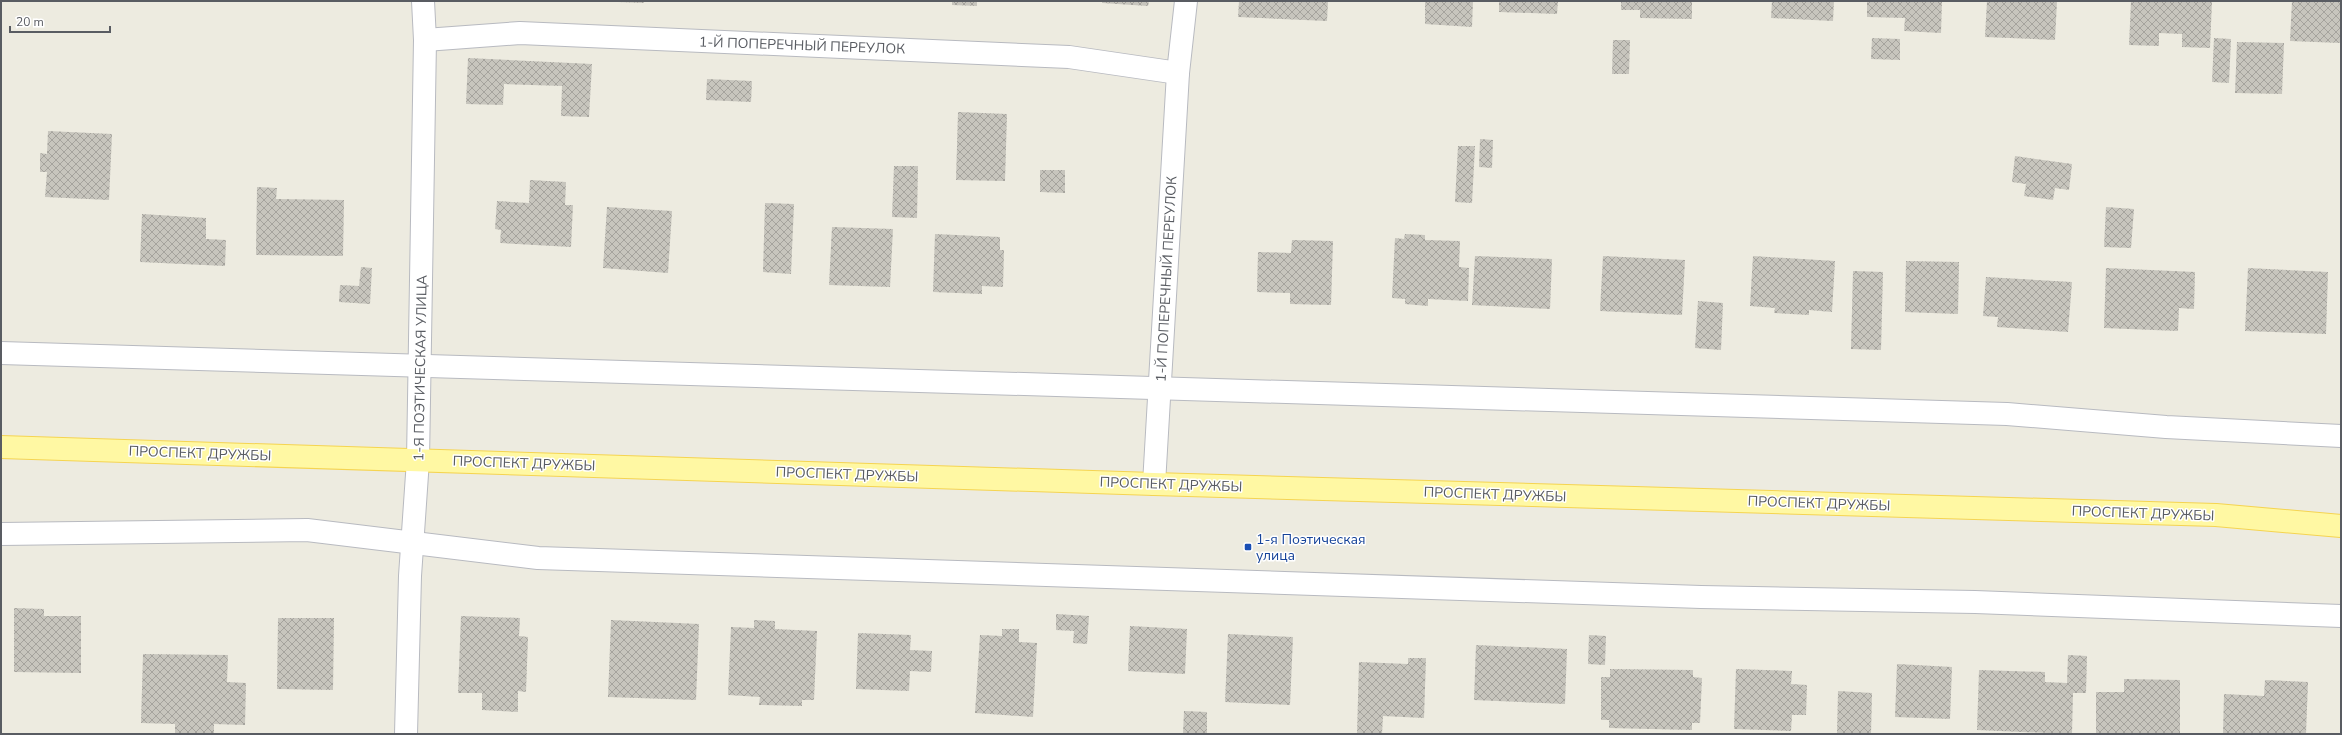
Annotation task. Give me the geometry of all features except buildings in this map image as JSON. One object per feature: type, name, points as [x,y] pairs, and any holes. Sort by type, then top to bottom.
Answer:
[{"type":"main road","name":"ПРОСПЕКТ ДРУЖБЫ","points":[[1,447],[1154,484],[2208,514],[2341,526]]},
{"type":"street","name":"1-Я ПОЭТИЧЕСКАЯ УЛИЦА","points":[[406,734],[412,542],[418,460],[425,40],[423,1]]},
{"type":"street","name":"1-Й ПОПЕРЕЧНЫЙ ПЕРЕУЛОК","points":[[1154,484],[1178,74],[1186,1]]},
{"type":"street","name":"1-Й ПОПЕРЕЧНЫЙ ПЕРЕУЛОК","points":[[425,40],[520,33],[1069,57],[1178,74]]},
{"type":"street","points":[[1,353],[2007,414],[2166,427],[2341,436]]},
{"type":"street","points":[[1,534],[306,530],[538,558],[1701,597],[1975,602],[2341,616]]},
{"type":"place","name":"1-я Поэтическая улица","points":[[1248,547]]}]
